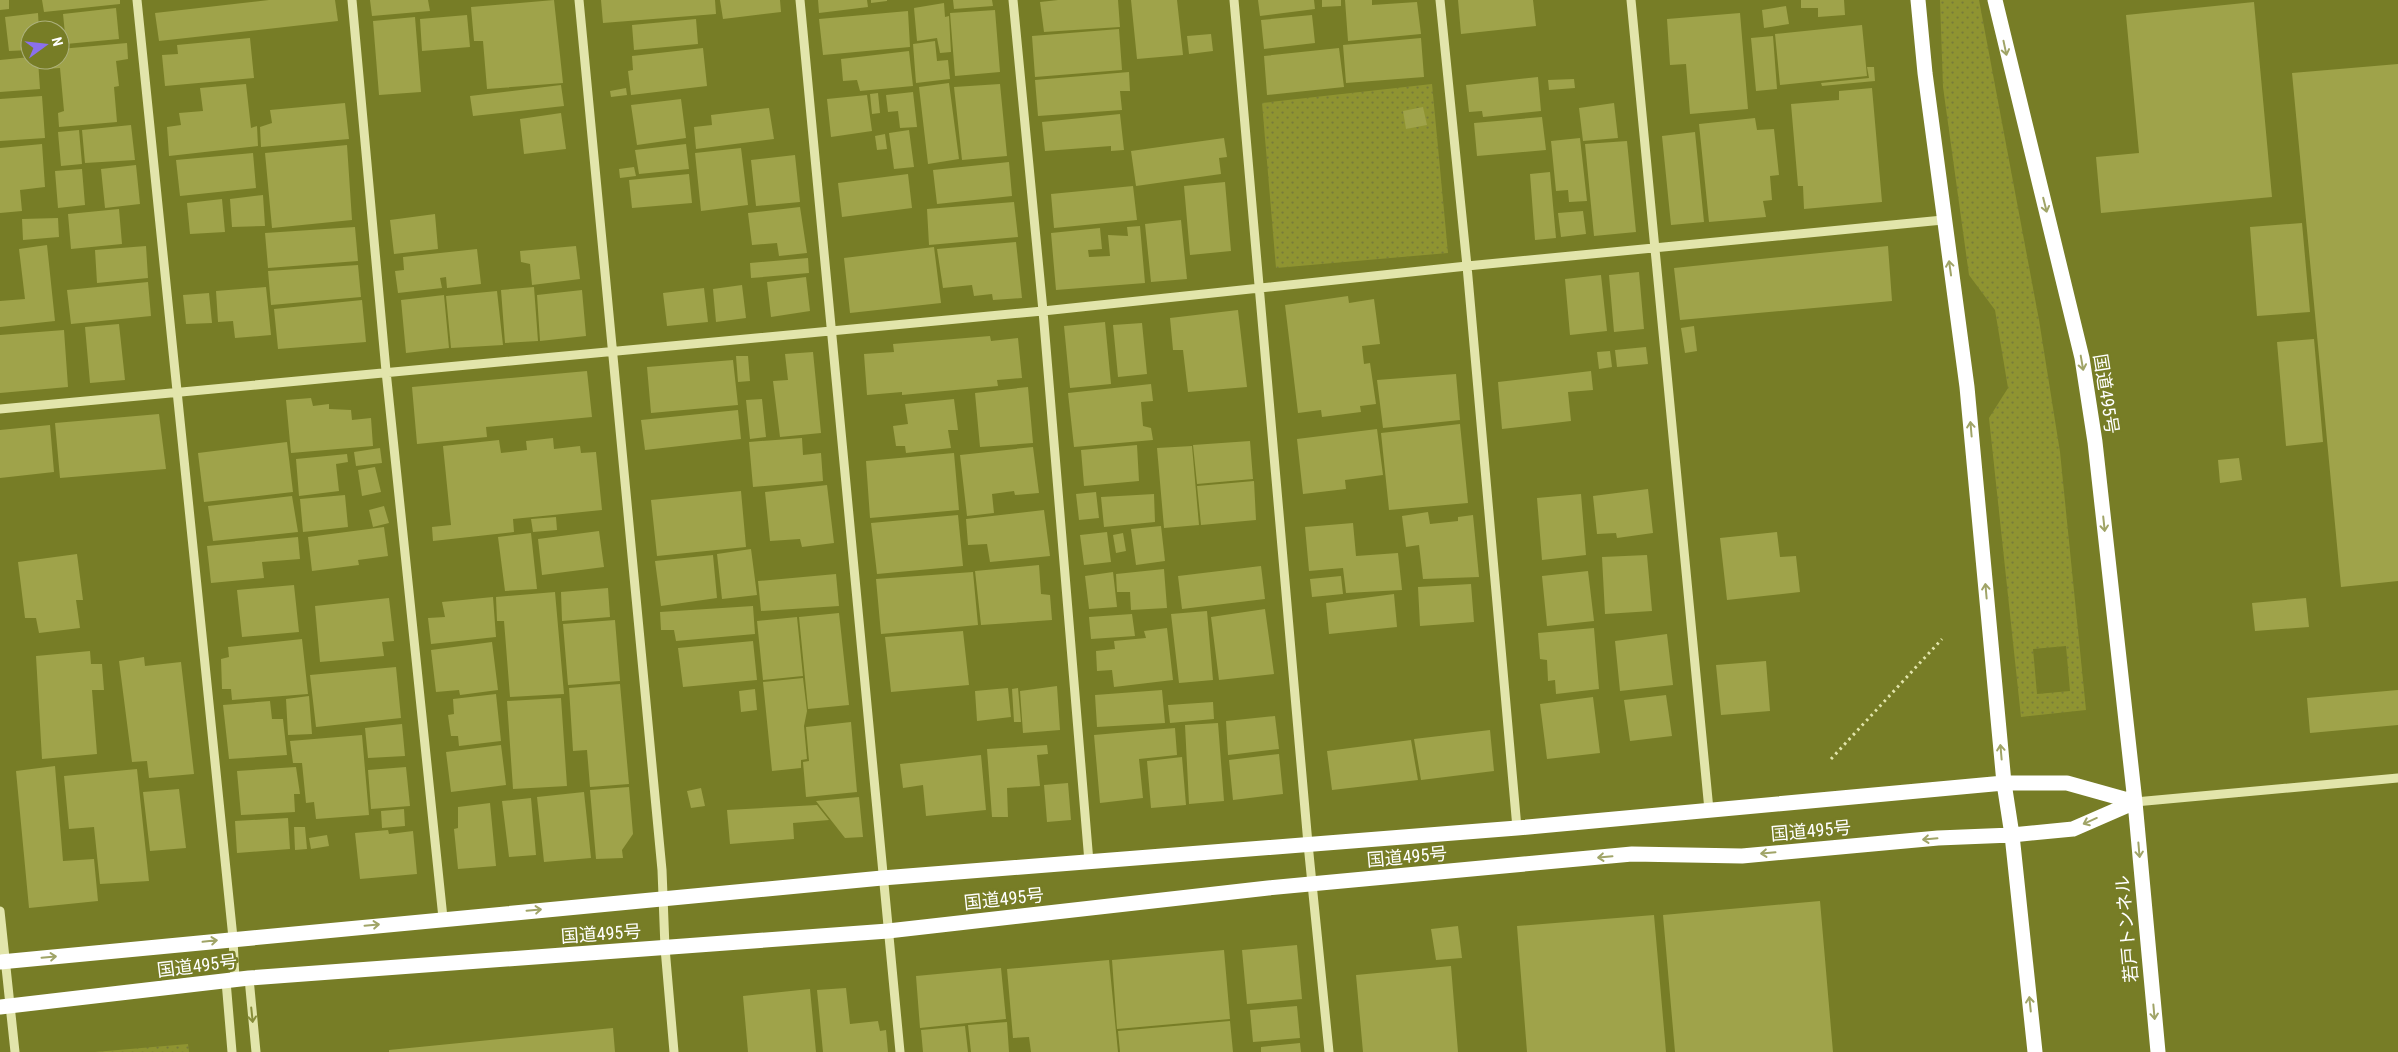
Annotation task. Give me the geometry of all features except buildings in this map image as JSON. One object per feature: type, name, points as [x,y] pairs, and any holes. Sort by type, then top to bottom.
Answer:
[{"type":"highway","points":[[1918,0],[1943,220],[1967,387],[2004,783],[2012,835],[2035,1052]]},
{"type":"highway","name":"国道495号","points":[[1994,0],[2082,358],[2094,442],[2135,802]]},
{"type":"highway","name":"国道495号","points":[[2,962],[233,938],[882,878],[1517,828],[2004,783],[2067,782],[2135,802]]},
{"type":"highway","name":"国道495号","points":[[5,1007],[236,980],[888,931],[1312,884],[1632,854],[1742,856],[1938,838],[2012,835],[2073,829],[2135,802]]},
{"type":"highway","name":"若戸トンネル","points":[[2135,802],[2158,1052]]},
{"type":"street","points":[[137,0],[233,938],[236,980],[232,1052]]},
{"type":"street","points":[[352,0],[386,371],[443,918]]},
{"type":"street","points":[[579,0],[665,898],[665,948],[674,1052]]},
{"type":"street","points":[[800,0],[833,330],[882,878],[900,1052]]},
{"type":"street","points":[[1013,0],[1043,311],[1089,862]]},
{"type":"street","points":[[1234,0],[1261,289],[1308,844],[1329,1052]]},
{"type":"street","points":[[1440,0],[1467,266],[1517,828]]},
{"type":"street","points":[[1632,0],[1709,810]]},
{"type":"street","points":[[0,408],[1043,311],[1467,266],[1943,220]]},
{"type":"street","points":[[2135,802],[2398,778]]},
{"type":"street","points":[[0,911],[5,1007],[15,1052]]},
{"type":"street","points":[[236,980],[256,1052]]},
{"type":"path","points":[[1831,759],[1942,639]]},
{"type":"shaded area","points":[[1940,0],[1979,0],[2039,320],[2060,452],[2086,710],[2021,717],[1989,418],[2008,388],[1995,310],[1969,275],[1943,87]],"holes":[[[2066,646],[2070,691],[2037,694],[2033,649]]]},
{"type":"shaded area","points":[[1432,84],[1448,253],[1276,268],[1262,103]]},
{"type":"shaded area","points":[[188,1044],[189,1052],[95,1052]]}]
